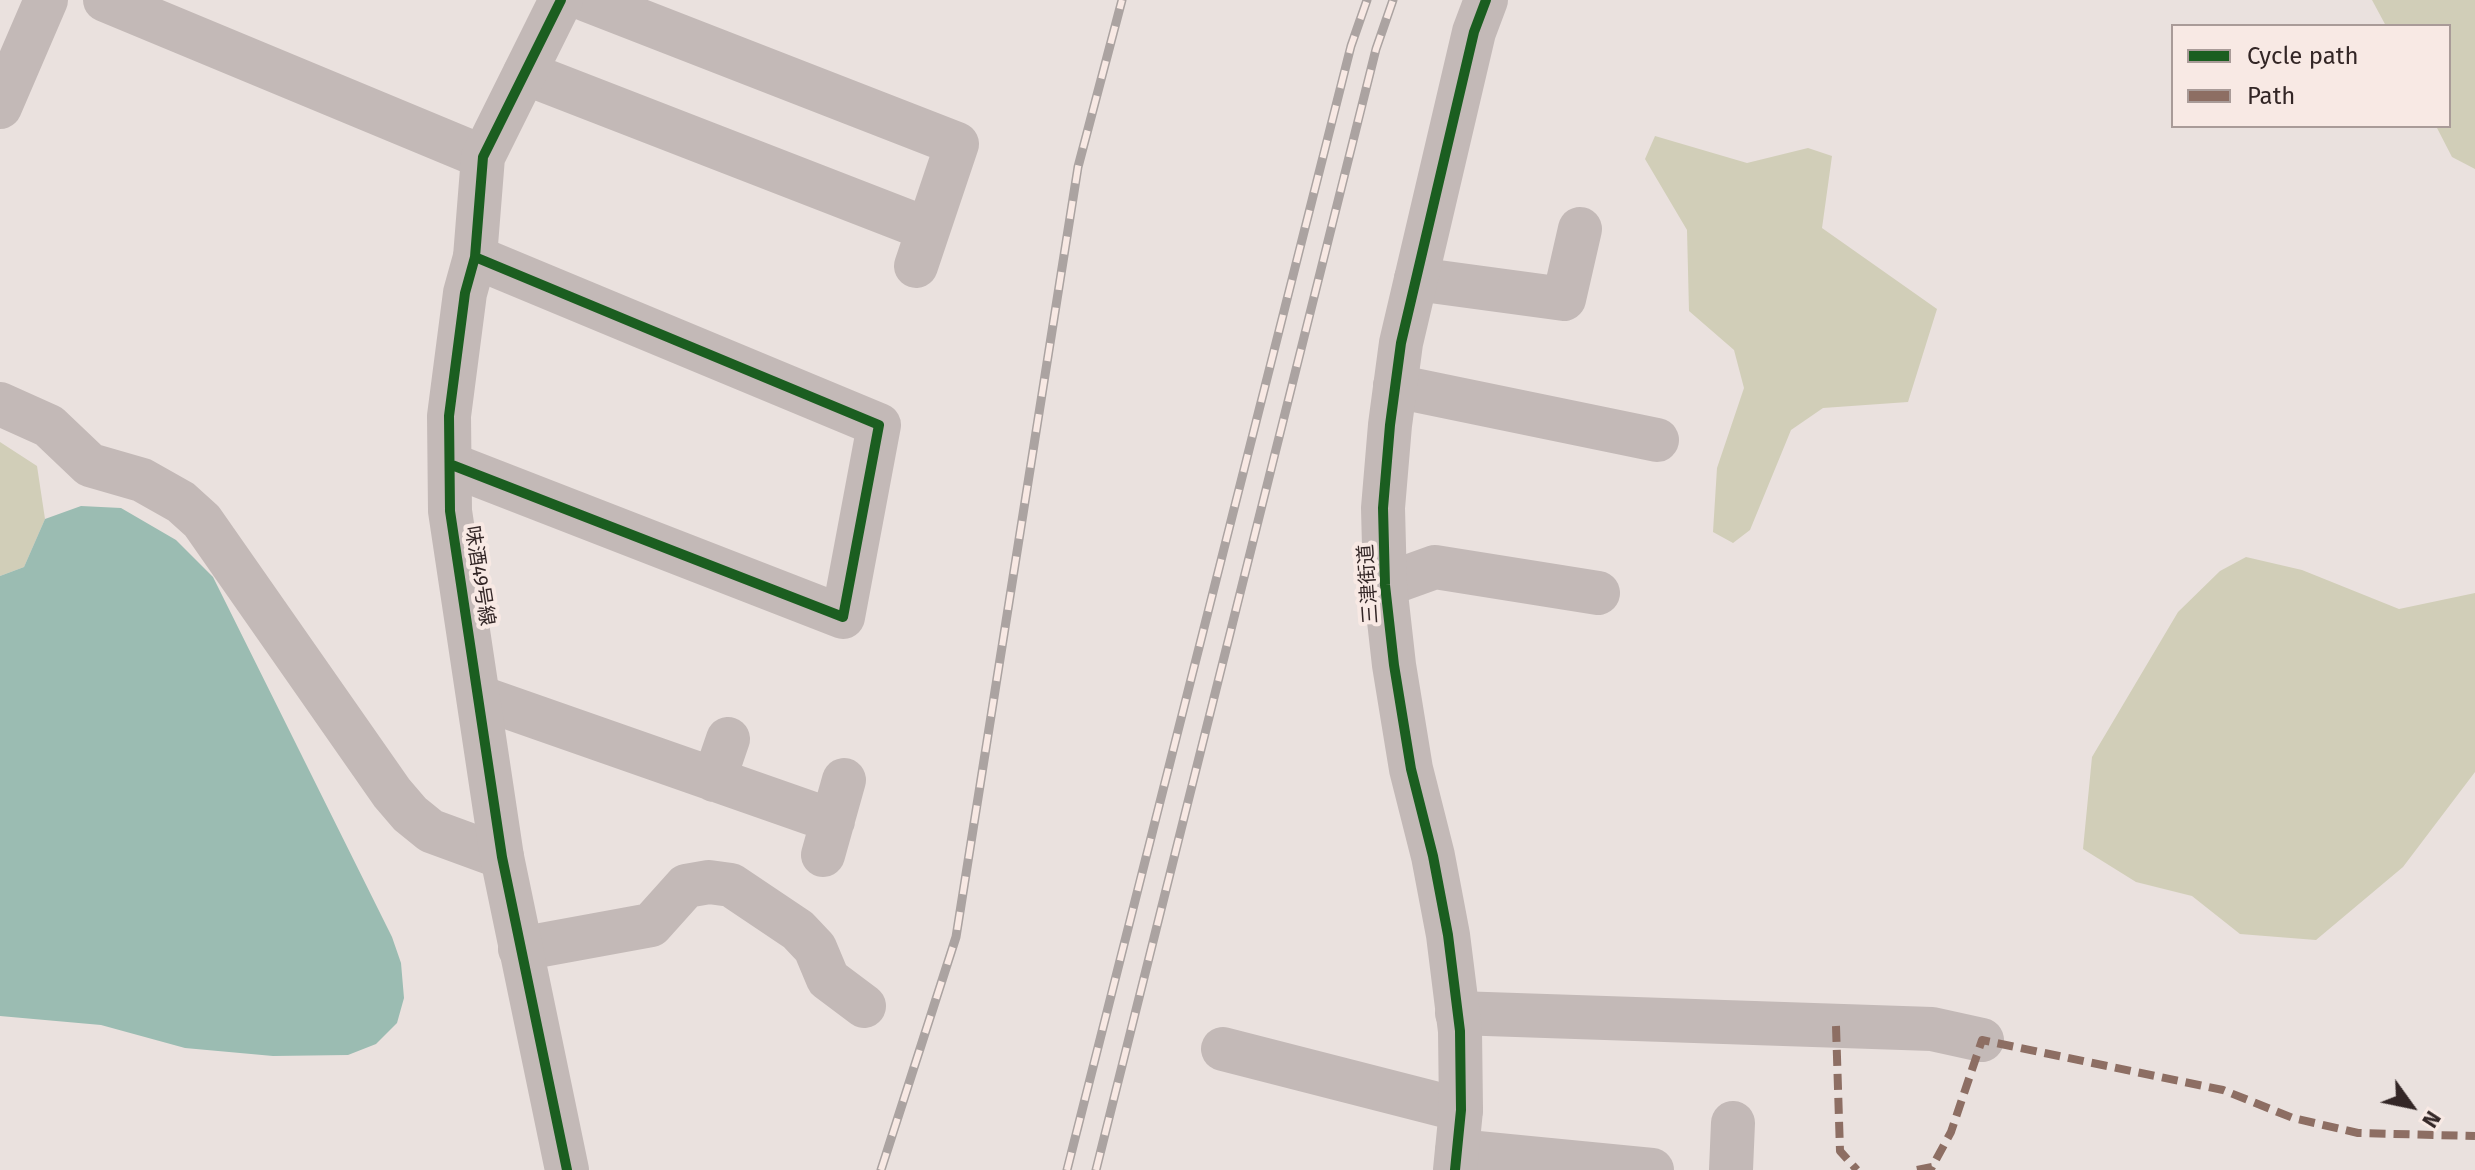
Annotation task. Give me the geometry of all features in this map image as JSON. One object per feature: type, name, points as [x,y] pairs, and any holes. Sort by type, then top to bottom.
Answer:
[{"type":"street","points":[[0,107],[46,0]]},
{"type":"street","points":[[105,0],[483,157]]},
{"type":"street","name":"味酒49号線","points":[[561,0],[483,157],[475,257],[465,293],[449,416],[452,465],[450,511],[502,857],[567,1170]]},
{"type":"street","points":[[525,73],[922,247],[957,144],[765,90],[587,0]]},
{"type":"street","name":"三津街道","points":[[1458,1144],[1460,1031],[1443,909],[1406,740],[1385,585],[1383,508],[1401,343],[1474,32],[1486,0]]},
{"type":"street","points":[[1416,279],[1564,299],[1580,229]]},
{"type":"street","points":[[452,465],[843,617],[879,425],[475,257]]},
{"type":"street","points":[[1395,386],[1657,440]]},
{"type":"street","points":[[0,404],[49,426],[90,465],[142,480],[181,502],[202,521],[392,793],[410,814],[431,831],[502,857]]},
{"type":"street","points":[[1385,585],[1435,567],[1598,593]]},
{"type":"street","points":[[479,697],[714,780],[828,838],[844,780]]},
{"type":"street","points":[[714,780],[728,739]]},
{"type":"street","points":[[520,949],[651,925],[686,886],[709,882],[731,885],[798,930],[815,948],[828,979],[864,1006]]},
{"type":"street","points":[[1457,1013],[1932,1029],[1982,1040]]},
{"type":"street","points":[[1223,1049],[1458,1144],[1652,1170]]},
{"type":"street","points":[[1731,1170],[1733,1123]]},
{"type":"shaded area","points":[[2372,0],[2475,0],[2475,169],[2452,157],[2437,128],[2451,128],[2451,24],[2385,24]]},
{"type":"shaded area","points":[[1655,136],[1747,163],[1808,148],[1832,156],[1822,228],[1937,309],[1908,402],[1823,408],[1791,430],[1750,530],[1733,543],[1713,532],[1717,468],[1744,388],[1734,350],[1689,311],[1687,230],[1645,159]]},
{"type":"shaded area","points":[[0,442],[37,466],[45,519],[24,567],[0,576]]},
{"type":"shaded area","points":[[81,506],[121,508],[176,540],[213,577],[392,937],[401,963],[404,998],[397,1023],[376,1044],[348,1055],[273,1056],[185,1048],[101,1025],[0,1016],[0,576],[24,567],[45,519]]},
{"type":"shaded area","points":[[2246,557],[2302,570],[2399,609],[2475,593],[2475,772],[2403,867],[2316,940],[2240,934],[2192,896],[2136,882],[2083,849],[2092,757],[2178,612],[2220,571]]},
{"type":"railway","points":[[881,1170],[956,937],[1078,167],[1122,0]]},
{"type":"railway","points":[[1067,1170],[1351,46],[1367,0]]},
{"type":"railway","points":[[1096,1170],[1376,49],[1393,0]]},
{"type":"marked path","points":[[1836,1026],[1840,1151],[1857,1170]]},
{"type":"marked path","points":[[1917,1170],[1932,1167],[1951,1132],[1982,1040],[2223,1090],[2293,1118],[2358,1133],[2475,1136]]},
{"type":"cycle path","points":[[561,0],[483,157],[475,257],[465,293],[449,416],[450,511],[502,857],[567,1170]]},
{"type":"cycle path","points":[[1455,1170],[1461,1110],[1460,1031],[1448,935],[1433,856],[1411,769],[1394,665],[1385,585],[1383,508],[1401,343],[1474,32],[1486,0]]},
{"type":"cycle path","points":[[452,465],[843,617],[879,425],[475,257]]}]
